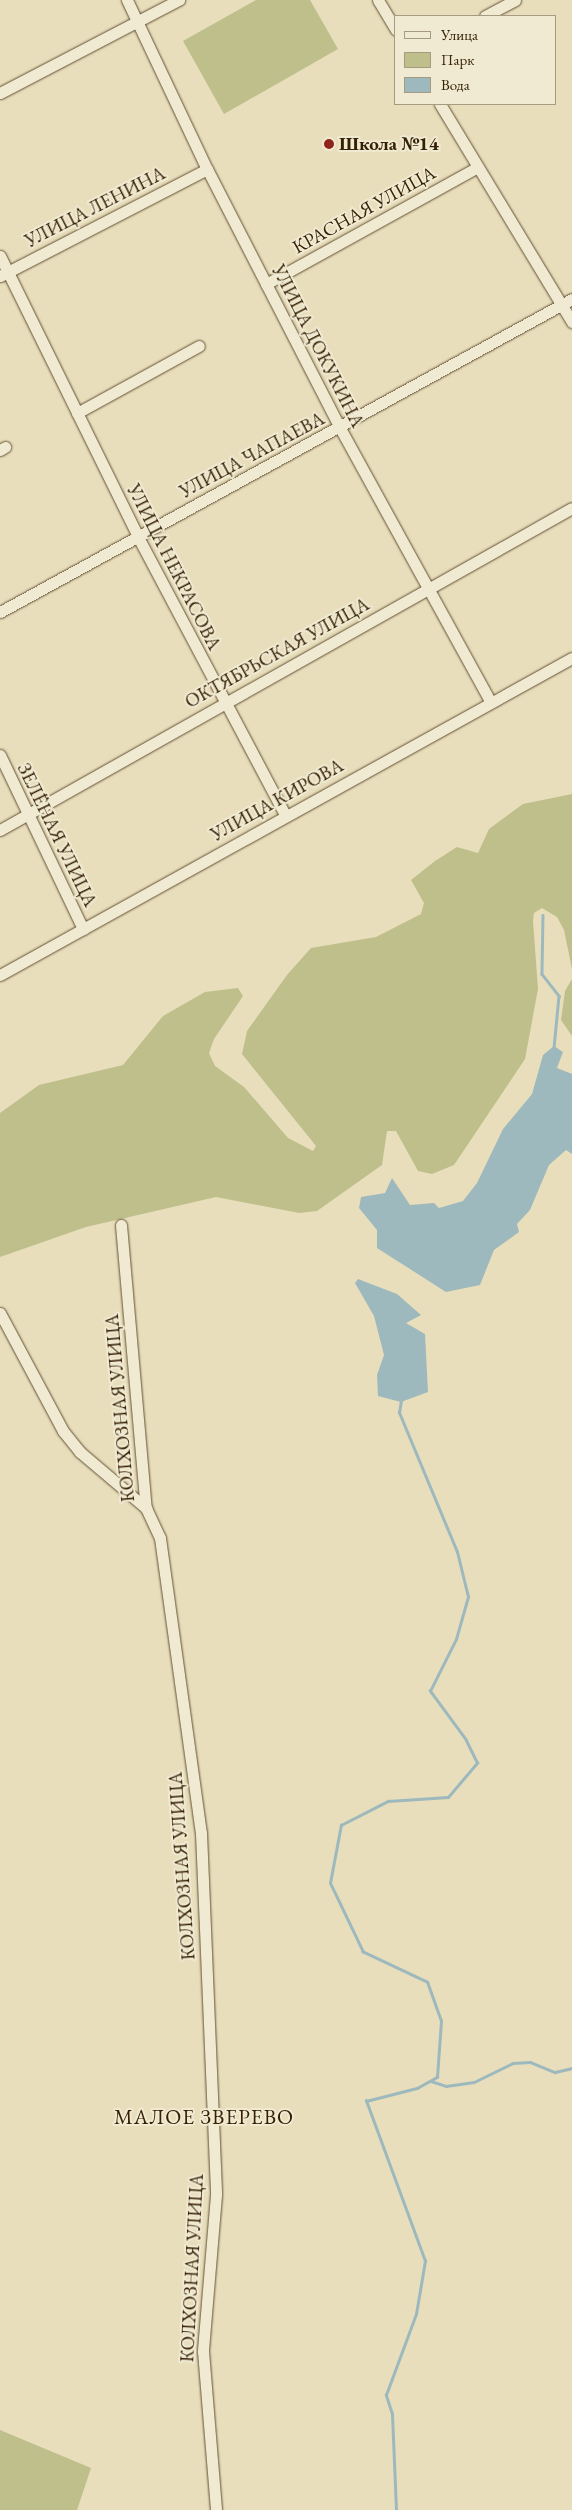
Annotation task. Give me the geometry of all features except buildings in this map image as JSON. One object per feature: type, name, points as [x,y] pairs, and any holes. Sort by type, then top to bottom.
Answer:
[{"type":"street","name":"УЛИЦА ДОКУКИНА","points":[[127,0],[207,170],[340,428],[490,701]]},
{"type":"street","points":[[0,93],[179,0]]},
{"type":"street","points":[[378,0],[394,27]]},
{"type":"street","points":[[487,15],[516,0]]},
{"type":"street","points":[[441,105],[478,167],[567,302],[572,322]]},
{"type":"street","name":"КРАСНАЯ УЛИЦА","points":[[266,284],[478,167]]},
{"type":"street","name":"УЛИЦА ЛЕНИНА","points":[[4,274],[207,170]]},
{"type":"street","name":"УЛИЦА НЕКРАСОВА","points":[[0,256],[4,274],[138,537],[285,815]]},
{"type":"street","name":"УЛИЦА ЧАПАЕВА","points":[[0,612],[340,428],[567,302]]},
{"type":"street","points":[[77,414],[199,346]]},
{"type":"street","name":"ОКТЯБРЬСКАЯ УЛИЦА","points":[[0,830],[572,508]]},
{"type":"street","name":"УЛИЦА КИРОВА","points":[[0,975],[490,701],[572,658]]},
{"type":"street","name":"ЗЕЛЁНАЯ УЛИЦА","points":[[0,756],[83,929]]},
{"type":"street","name":"КОЛХОЗНАЯ УЛИЦА","points":[[121,1225],[146,1508],[160,1538],[201,1834],[216,2195],[203,2351],[216,2510]]},
{"type":"street","points":[[0,1313],[63,1431],[80,1452],[146,1508]]},
{"type":"green space","points":[[256,0],[310,0],[338,49],[224,114],[183,41]]},
{"type":"green space","points":[[572,794],[572,969],[564,930],[557,917],[542,908],[534,913],[533,921],[538,989],[525,1059],[454,1165],[432,1174],[418,1171],[396,1131],[387,1131],[382,1165],[317,1211],[299,1213],[216,1197],[86,1227],[0,1257],[0,1113],[39,1085],[123,1065],[163,1016],[205,992],[238,988],[243,996],[214,1039],[209,1053],[215,1066],[244,1087],[288,1138],[313,1151],[316,1146],[242,1054],[247,1031],[287,975],[311,948],[376,937],[421,914],[424,903],[411,880],[457,847],[478,853],[489,829],[523,804]]},
{"type":"green space","points":[[572,979],[572,1036],[561,1020],[565,991]]},
{"type":"green space","points":[[0,2430],[91,2468],[77,2510],[0,2510]]},
{"type":"water","points":[[554,1046],[563,1052],[557,1068],[572,1074],[572,1154],[566,1150],[549,1165],[530,1210],[517,1224],[519,1232],[494,1250],[480,1285],[446,1292],[377,1248],[377,1230],[359,1208],[361,1197],[385,1193],[392,1178],[410,1205],[434,1203],[439,1208],[463,1201],[477,1183],[503,1129],[532,1094],[543,1055]]},
{"type":"water","points":[[358,1279],[397,1294],[421,1315],[406,1323],[425,1334],[428,1392],[401,1402],[378,1396],[377,1375],[384,1355],[374,1316],[355,1283]]},
{"type":"waterway","points":[[543,915],[542,974],[559,996],[554,1048]]},
{"type":"waterway","points":[[396,2510],[392,2414],[386,2395],[416,2314],[425,2261],[366,2101],[417,2088],[437,2077],[441,2021],[427,1982],[363,1952],[330,1883],[341,1825],[388,1801],[448,1797],[477,1763],[466,1740],[430,1691],[456,1639],[468,1597],[457,1552],[399,1413],[401,1400]]},
{"type":"waterway","points":[[431,2081],[446,2086],[474,2082],[513,2063],[530,2062],[555,2072],[572,2068]]},
{"type":"place","name":"Школа №14","points":[[329,144]]},
{"type":"district","name":"МАЛОЕ ЗВЕРЕВО","points":[[204,2117]]}]
